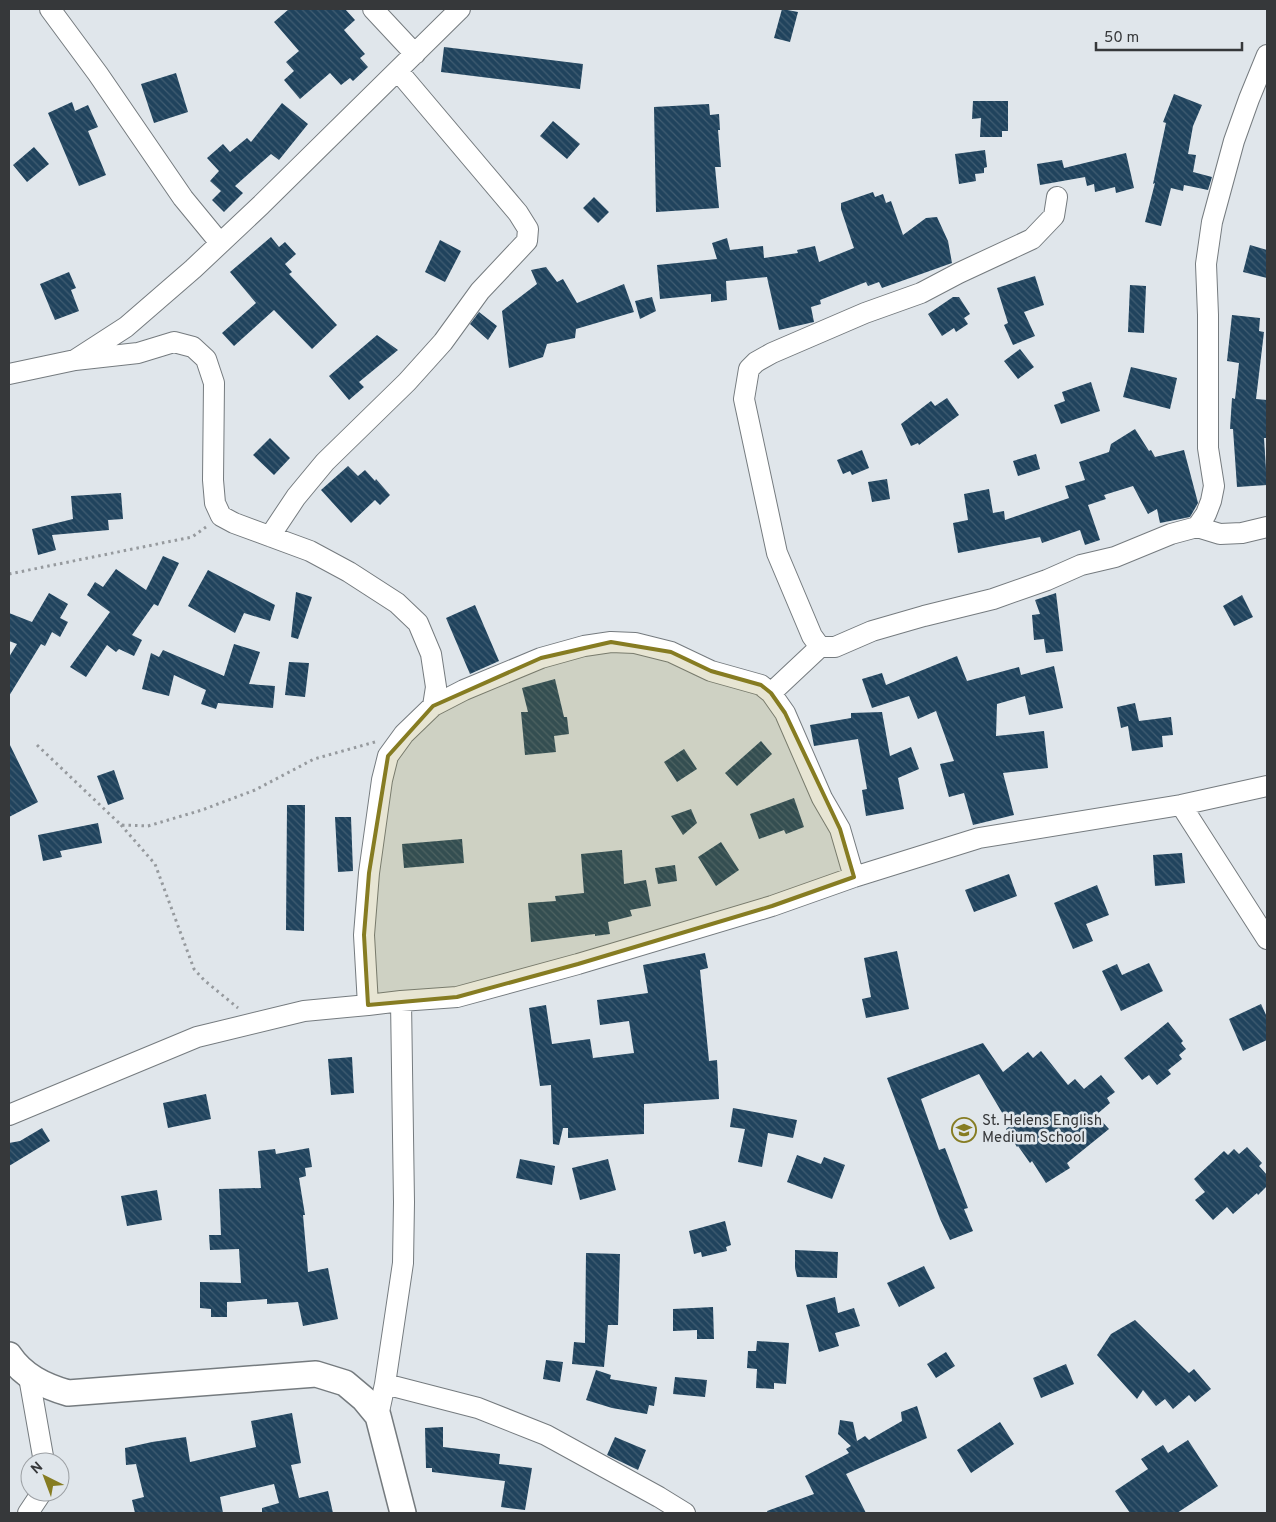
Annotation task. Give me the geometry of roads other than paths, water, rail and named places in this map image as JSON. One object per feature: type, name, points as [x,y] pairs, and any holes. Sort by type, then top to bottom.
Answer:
[{"type":"main road","points":[[9,1354],[16,1365],[29,1377],[50,1388],[68,1393],[316,1374],[345,1383],[364,1399],[378,1416],[403,1513]]},
{"type":"street","points":[[50,9],[98,74],[183,198],[220,243]]},
{"type":"street","points":[[373,9],[415,54]]},
{"type":"street","points":[[75,360],[126,327],[164,296],[460,9]]},
{"type":"street","points":[[1197,527],[1206,514],[1214,486],[1208,448],[1206,264],[1208,247],[1212,222],[1234,141],[1248,99],[1267,55]]},
{"type":"street","points":[[270,536],[296,497],[325,462],[407,382],[443,342],[480,291],[527,241],[528,229],[518,213],[398,71]]},
{"type":"street","points":[[820,647],[812,636],[777,553],[744,399],[749,369],[756,362],[780,350],[865,313],[921,293],[1032,239],[1044,229],[1054,216],[1057,198]]},
{"type":"street","points":[[9,374],[75,360],[138,353],[174,342],[193,347],[206,359],[214,383],[213,480],[215,503],[221,516],[234,523],[310,551],[349,572],[397,603],[418,623],[432,654],[436,687],[433,706]]},
{"type":"street","points":[[771,693],[820,647],[835,647],[872,631],[993,598],[1047,580],[1081,565],[1115,557],[1171,534],[1197,527],[1220,534],[1242,533],[1267,527]]},
{"type":"street","points":[[368,1006],[364,935],[377,811],[388,756],[404,734],[433,706],[464,690],[541,658],[584,646],[611,642],[635,643],[672,652],[711,671],[761,685],[771,693],[785,713],[819,790],[840,829],[854,877]]},
{"type":"street","points":[[9,1115],[197,1037],[304,1011],[456,997],[550,972],[772,906],[854,877],[979,838],[1181,805],[1267,786]]},
{"type":"street","points":[[1181,805],[1267,939]]},
{"type":"street","points":[[378,1416],[385,1384],[403,1263],[401,1001]]},
{"type":"street","points":[[29,1377],[42,1452]]},
{"type":"street","points":[[385,1384],[478,1408],[546,1435],[685,1513]]},
{"type":"street","points":[[28,1513],[35,1502]]},
{"type":"place","name":"St. Helens English Medium School","points":[[964,1130]]}]
